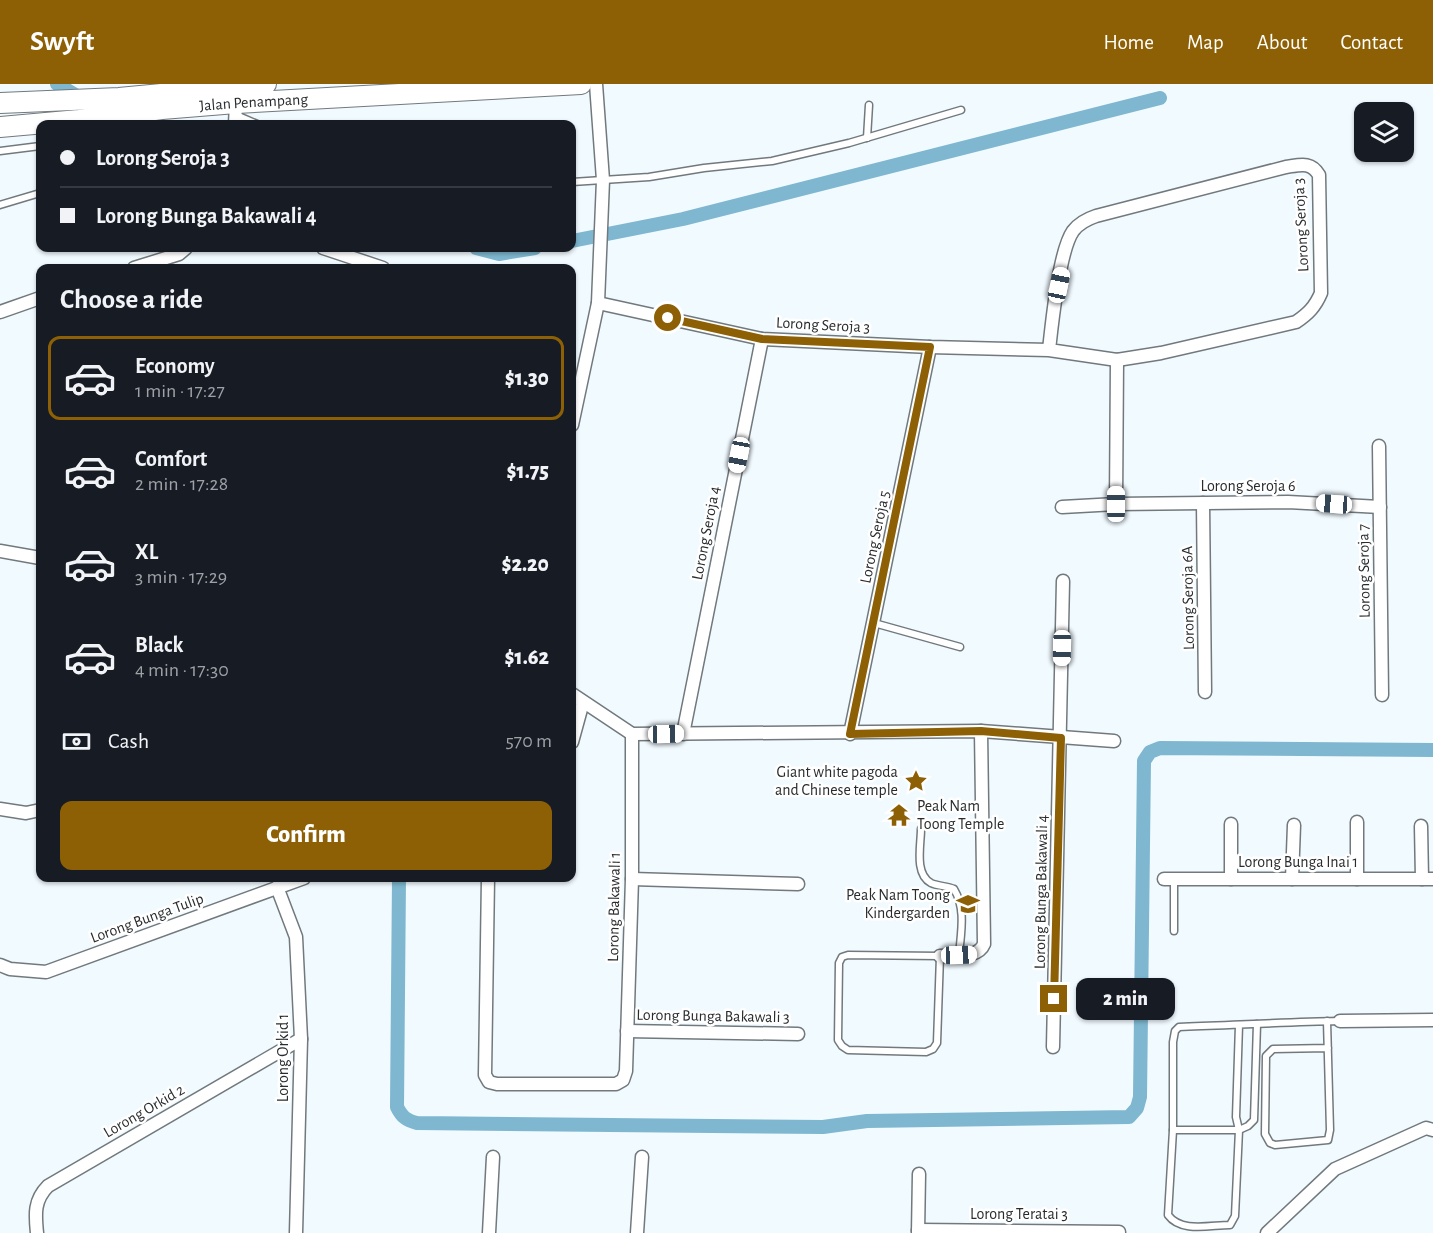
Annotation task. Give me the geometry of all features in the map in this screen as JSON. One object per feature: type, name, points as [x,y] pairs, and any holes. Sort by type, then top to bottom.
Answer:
[{"type":"main road","name":"Jalan Penampang","points":[[0,103],[119,98],[233,108],[266,84]]},
{"type":"main road","points":[[321,99],[340,84]]},
{"type":"main road","name":"Jalan Penampang","points":[[79,120],[162,109],[233,108],[321,99],[581,84]]},
{"type":"main road","name":"Jalan Penampang","points":[[0,127],[36,124]]},
{"type":"street","points":[[576,406],[598,303],[600,271],[603,180],[596,84]]},
{"type":"street","name":"Lorong Seroja 3","points":[[598,303],[762,339],[1050,350],[1117,360],[1161,353],[1296,322],[1316,305],[1321,293],[1319,175],[1308,164],[1286,167],[1096,216],[1077,225],[1067,245],[1054,304],[1050,350]]},
{"type":"street","points":[[147,264],[181,252]]},
{"type":"street","points":[[335,252],[371,264]]},
{"type":"street","points":[[0,312],[36,299]]},
{"type":"street","name":"Lorong Seroja 4","points":[[683,734],[762,339]]},
{"type":"street","name":"Lorong Seroja 5","points":[[850,734],[930,347]]},
{"type":"street","points":[[1116,504],[1117,360]]},
{"type":"street","name":"Lorong Seroja 7","points":[[1379,446],[1382,695]]},
{"type":"street","name":"Lorong Seroja 6","points":[[1062,507],[1288,501],[1380,507]]},
{"type":"street","name":"Lorong Seroja 6A","points":[[1203,503],[1205,693]]},
{"type":"street","points":[[0,551],[36,557]]},
{"type":"street","name":"Lorong Bunga Bakawali 4","points":[[1053,1047],[1063,581]]},
{"type":"street","points":[[576,697],[632,734],[850,734],[981,731],[1114,741]]},
{"type":"street","points":[[576,729],[584,702]]},
{"type":"street","points":[[940,956],[977,954],[982,950],[984,944],[981,731]]},
{"type":"street","name":"Lorong Bakawali 1","points":[[488,882],[485,1075],[489,1082],[497,1084],[616,1084],[623,1080],[626,1071],[632,879],[632,734]]},
{"type":"street","points":[[0,809],[26,813],[36,811]]},
{"type":"street","points":[[1357,879],[1358,822]]},
{"type":"street","points":[[1231,824],[1232,879]]},
{"type":"street","points":[[1292,879],[1294,825]]},
{"type":"street","points":[[1421,826],[1427,879]]},
{"type":"street","points":[[632,879],[798,884]]},
{"type":"street","name":"Lorong Bunga Inai 1","points":[[1169,879],[1427,879]]},
{"type":"street","name":"Lorong Bunga Tulip","points":[[0,965],[10,969],[46,972],[292,882]]},
{"type":"street","name":"Lorong Orkid 1","points":[[277,887],[296,937],[301,1040],[296,1233]]},
{"type":"street","points":[[1333,1021],[1433,1020]]},
{"type":"street","name":"Lorong Bunga Bakawali 3","points":[[627,1031],[798,1034]]},
{"type":"street","name":"Lorong Orkid 2","points":[[37,1233],[35,1214],[39,1195],[48,1186],[301,1040]]},
{"type":"street","points":[[1266,1233],[1335,1169],[1426,1128],[1433,1130]]},
{"type":"street","points":[[489,1233],[493,1157]]},
{"type":"street","points":[[637,1233],[642,1157]]},
{"type":"street","points":[[918,1174],[918,1232]]},
{"type":"street","name":"Lorong Teratai 3","points":[[918,1232],[1119,1232]]},
{"type":"lane","points":[[867,138],[869,105]]},
{"type":"lane","points":[[233,108],[251,120]]},
{"type":"lane","points":[[576,182],[649,177],[704,168],[772,161],[867,138],[961,110]]},
{"type":"lane","points":[[0,152],[36,147]]},
{"type":"lane","points":[[0,205],[36,194]]},
{"type":"lane","points":[[874,623],[960,647]]},
{"type":"lane","points":[[921,829],[920,868],[925,878],[932,884],[954,889],[960,898],[962,910],[959,955]]},
{"type":"lane","points":[[1169,879],[1174,931]]},
{"type":"lane","points":[[848,955],[940,956],[937,1042],[933,1049],[926,1052],[848,1050],[842,1046],[838,1040],[838,963],[842,957],[848,955]]},
{"type":"lane","points":[[1239,1025],[1236,1117],[1239,1130],[1235,1216],[1230,1225],[1181,1226],[1172,1221],[1168,1215],[1175,1031],[1179,1027],[1333,1021],[1328,1048],[1330,1130],[1328,1140],[1275,1145],[1269,1143],[1265,1134],[1266,1056],[1273,1048],[1328,1048]]},
{"type":"lane","points":[[1173,1130],[1239,1130],[1254,1120],[1257,1024]]},
{"type":"waterway","points":[[57,84],[82,99]]},
{"type":"waterway","points":[[576,240],[683,219],[1160,98]]},
{"type":"waterway","points":[[491,252],[499,254],[511,252]]},
{"type":"waterway","points":[[399,882],[397,1107],[405,1118],[413,1122],[823,1127],[867,1121],[1129,1117],[1137,1108],[1140,1097],[1144,761],[1150,752],[1160,748],[1433,750]]},
{"type":"place","name":"Giant white pagoda and Chinese temple","points":[[916,781]]},
{"type":"place","name":"Peak Nam Toong Temple","points":[[899,815]]},
{"type":"place","name":"Peak Nam Toong Kindergarden","points":[[968,904]]},
{"type":"route","points":[[668,318],[762,339],[930,347],[850,734],[981,731],[1061,738],[1054,999]]}]
